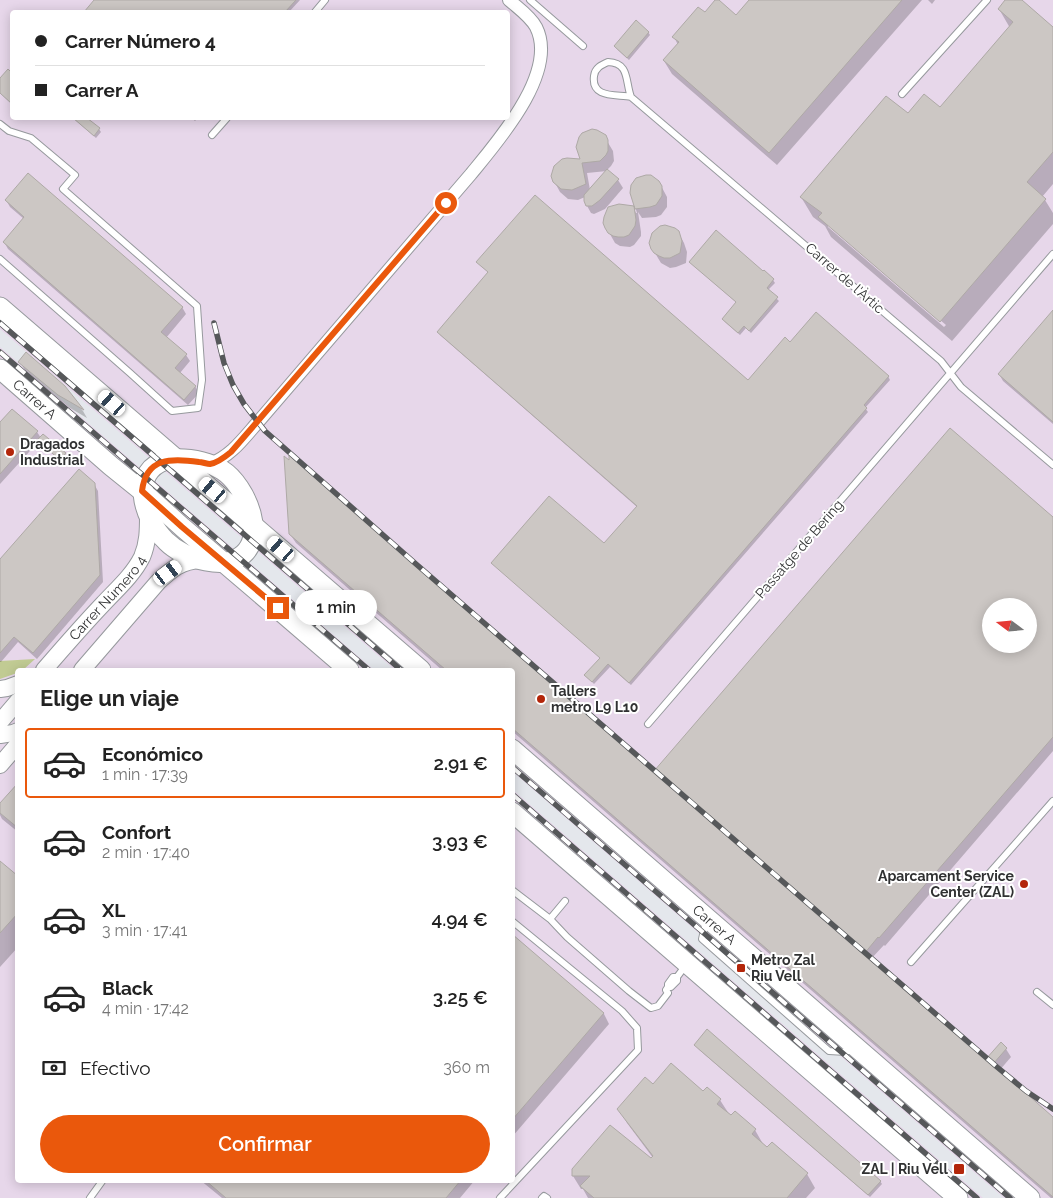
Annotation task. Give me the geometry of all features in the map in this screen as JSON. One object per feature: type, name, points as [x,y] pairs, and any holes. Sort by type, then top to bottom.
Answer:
[{"type":"main road","points":[[0,307],[419,668]]},
{"type":"main road","name":"Carrer A","points":[[0,369],[142,491]]},
{"type":"main road","points":[[176,459],[210,464],[228,474],[235,482],[249,505],[253,524],[253,536],[247,551],[234,560],[224,563],[200,560],[186,555],[168,543],[148,515],[142,491],[148,474],[164,460],[176,459]]},
{"type":"main road","points":[[142,491],[347,668]]},
{"type":"main road","name":"Carrer A","points":[[515,752],[1030,1198]]},
{"type":"main road","points":[[515,815],[682,970],[957,1198]]},
{"type":"street","points":[[210,464],[222,459],[231,452],[258,422],[471,174],[503,134],[523,104],[540,65],[541,42],[535,25],[530,18],[509,0]]},
{"type":"street","name":"Carrer Número 4","points":[[46,668],[137,566],[143,555],[146,543],[148,515]]},
{"type":"street","name":"Carrer Número 4","points":[[84,668],[158,582],[186,561],[200,560]]},
{"type":"street","points":[[0,689],[15,685]]},
{"type":"street","points":[[0,722],[15,704]]},
{"type":"street","points":[[0,735],[15,732]]},
{"type":"street","points":[[0,764],[15,747]]},
{"type":"lane","points":[[317,10],[326,0]]},
{"type":"lane","points":[[530,0],[583,46]]},
{"type":"lane","points":[[902,94],[987,0]]},
{"type":"lane","points":[[613,62],[623,68],[626,73],[631,97],[621,95],[609,96],[599,92],[594,83],[594,77],[602,64],[613,62]]},
{"type":"lane","name":"Carrer de l'Àrtic","points":[[631,97],[941,361],[962,387],[1053,465]]},
{"type":"lane","points":[[212,135],[225,120]]},
{"type":"lane","points":[[0,124],[9,131],[31,138],[75,175],[63,189],[197,306],[202,380],[198,408],[172,411],[0,259]]},
{"type":"lane","name":"Passatge de Bering","points":[[648,724],[1053,254]]},
{"type":"lane","points":[[911,962],[1053,801]]},
{"type":"lane","points":[[515,892],[550,919],[567,937],[651,1008],[658,1006],[663,1000],[668,993],[667,988],[677,981],[682,970]]},
{"type":"lane","points":[[550,919],[566,901]]},
{"type":"lane","points":[[515,923],[622,1011],[637,1028],[638,1050],[515,1180]]},
{"type":"lane","points":[[1037,992],[1053,1005]]},
{"type":"lane","points":[[90,1198],[101,1183]]},
{"type":"lane","points":[[500,1198],[512,1183]]},
{"type":"lane","points":[[542,1198],[544,1196],[547,1198]]},
{"type":"shaded area","points":[[0,0],[1053,0],[1053,1198],[1004,1198],[515,774],[515,668],[393,668],[0,329]]},
{"type":"shaded area","points":[[0,347],[372,668],[15,668],[15,1183],[515,1183],[515,792],[983,1198],[0,1198]]},
{"type":"green space","points":[[35,659],[25,668],[15,668],[15,674],[0,679],[0,661]]},
{"type":"building","points":[[94,0],[296,0],[287,10],[86,10]]},
{"type":"building","points":[[715,0],[719,0],[736,15],[749,0],[902,0],[769,153],[663,60],[679,42],[672,37],[698,7],[705,12]]},
{"type":"building","points":[[1005,0],[1022,0],[1053,27],[1053,152],[1027,182],[1046,199],[940,322],[818,217],[822,213],[800,197],[886,96],[908,113],[924,94],[940,107],[1013,22],[998,9]]},
{"type":"building","points":[[636,20],[649,32],[627,58],[614,46]]},
{"type":"building","points":[[8,69],[10,71],[10,102],[0,93],[0,78]]},
{"type":"building","points":[[75,120],[90,120],[100,128],[94,136]]},
{"type":"building","points":[[592,129],[606,135],[608,151],[606,155],[600,161],[582,163],[586,184],[572,190],[561,189],[553,182],[551,176],[554,166],[562,159],[580,159],[576,147],[579,137],[582,133]]},
{"type":"building","points":[[607,169],[619,179],[600,200],[592,206],[586,206],[584,195]]},
{"type":"building","points":[[28,173],[183,307],[161,332],[187,354],[175,368],[196,386],[184,400],[3,242],[24,217],[5,200]]},
{"type":"building","points":[[651,175],[659,181],[662,186],[662,196],[656,205],[635,209],[630,193],[631,185],[636,178]]},
{"type":"building","points":[[535,195],[748,380],[785,337],[790,342],[816,312],[889,376],[864,405],[867,408],[629,683],[608,664],[592,682],[584,675],[600,658],[491,563],[549,496],[604,543],[637,506],[437,332],[488,272],[476,262]]},
{"type":"building","points":[[619,204],[634,206],[635,226],[629,235],[624,237],[613,236],[608,233],[603,223],[608,207]]},
{"type":"building","points":[[665,225],[679,231],[682,241],[680,253],[670,258],[664,258],[654,253],[649,243],[652,233],[660,226]]},
{"type":"building","points":[[716,230],[774,279],[767,288],[778,297],[749,331],[744,326],[738,333],[722,319],[736,302],[689,262]]},
{"type":"building","points":[[1053,310],[1053,422],[998,374]]},
{"type":"building","points":[[26,352],[65,386],[84,410],[58,395],[18,362]]},
{"type":"building","name":"Dragados Industrial","points":[[12,409],[38,431],[0,474],[0,422]]},
{"type":"building","points":[[950,428],[1053,517],[1053,737],[864,954],[986,1059],[1001,1042],[1007,1048],[993,1064],[1053,1117],[1053,1197],[515,731],[515,668],[444,668],[289,534],[284,456],[289,460],[289,455],[654,771]]},
{"type":"building","points":[[43,434],[66,453],[60,460],[37,440]]},
{"type":"building","points":[[79,469],[95,483],[100,575],[33,653],[14,637],[0,653],[0,559]]},
{"type":"building","points":[[15,786],[15,826],[0,813],[0,803]]},
{"type":"building","points":[[0,861],[15,874],[15,916],[0,933]]},
{"type":"building","points":[[515,937],[604,1013],[515,1117]]},
{"type":"building","points":[[707,1029],[881,1181],[868,1195],[694,1045]]},
{"type":"building","points":[[671,1063],[703,1091],[707,1087],[721,1099],[717,1104],[731,1115],[735,1111],[756,1129],[752,1134],[767,1147],[772,1142],[808,1173],[787,1198],[594,1198],[580,1186],[590,1176],[572,1176],[572,1169],[610,1125],[651,1158],[653,1156],[617,1109],[645,1077],[653,1084]]},
{"type":"building","points":[[208,1183],[458,1183],[446,1198],[226,1198]]},
{"type":"railway","points":[[0,323],[399,668]]},
{"type":"railway","points":[[214,323],[224,363],[233,385],[244,404],[265,431],[997,1067],[1026,1091],[1053,1109]]},
{"type":"railway","points":[[0,352],[367,668]]},
{"type":"railway","points":[[515,770],[1010,1198]]},
{"type":"railway","points":[[515,797],[977,1198]]},
{"type":"place","name":"Dragados Industrial","points":[[10,452]]},
{"type":"place","name":"Tallers metro L9 L10","points":[[541,699]]},
{"type":"place","name":"Aparcament Service Center (ZAL)","points":[[1024,884]]},
{"type":"place","name":"Metro Zal Riu Vell","points":[[741,968]]},
{"type":"place","name":"ZAL | Riu Vell","points":[[959,1169]]},
{"type":"route","points":[[278,608],[142,491],[144,482],[154,467],[164,460],[176,459],[210,464],[222,459],[231,452],[446,203]]}]
